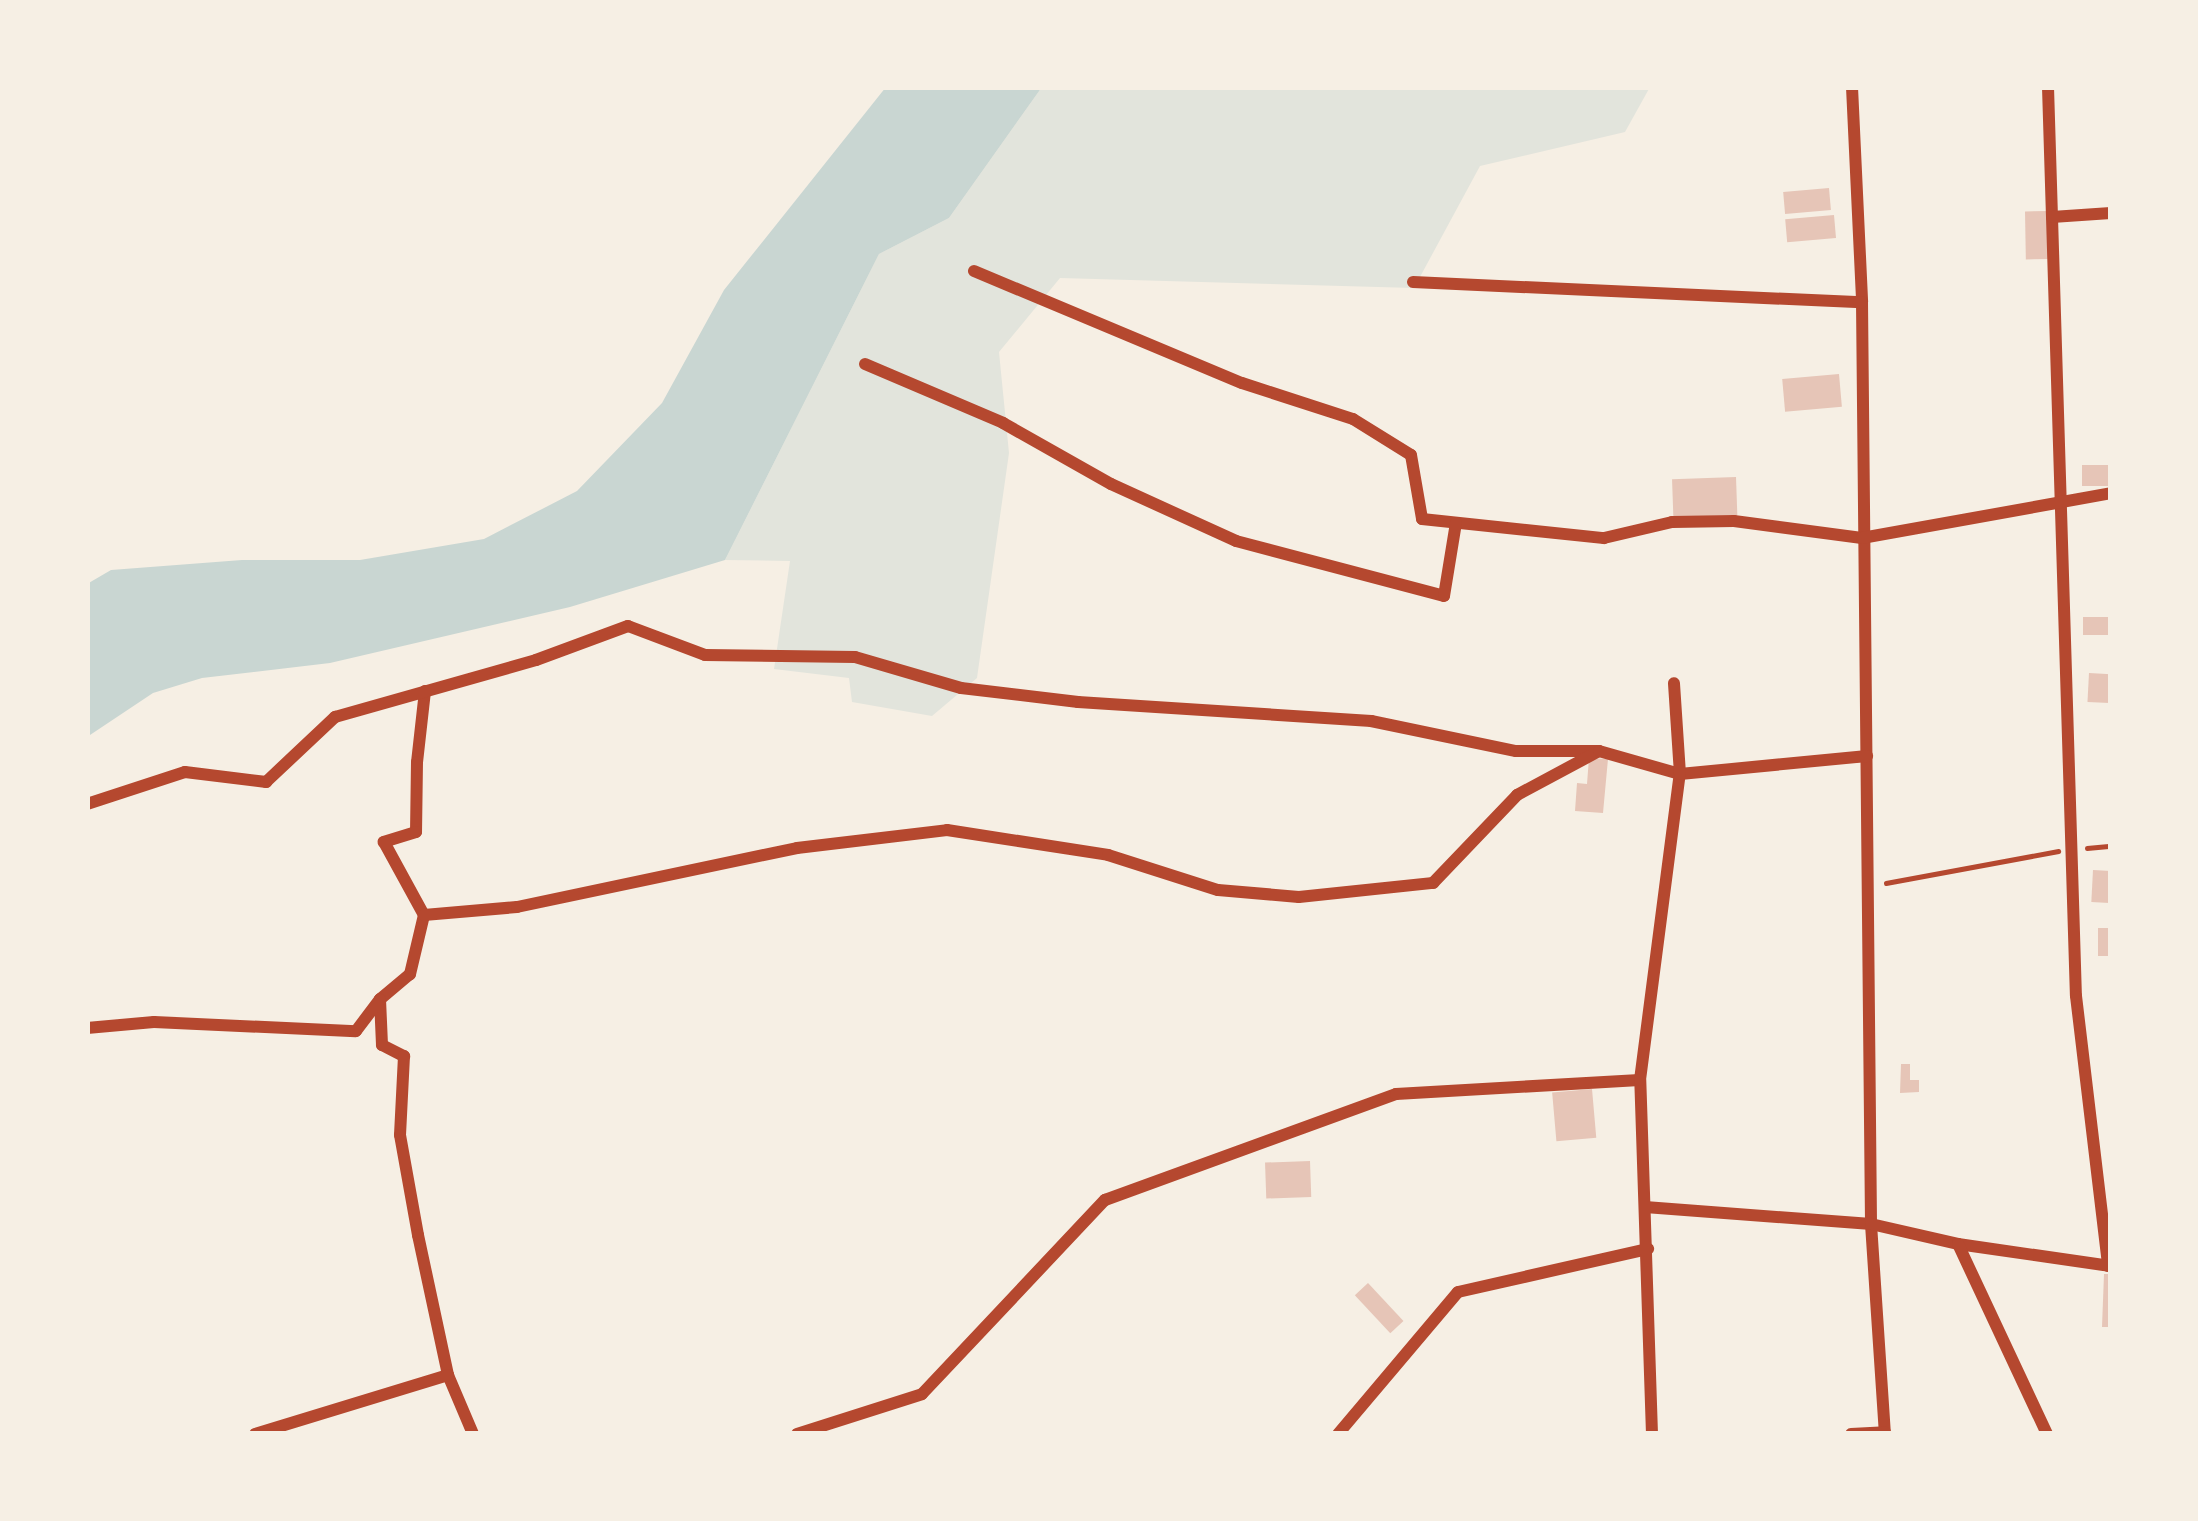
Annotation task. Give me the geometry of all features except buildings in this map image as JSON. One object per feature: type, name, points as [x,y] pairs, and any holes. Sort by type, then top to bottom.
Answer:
[{"type":"street","points":[[1852,87],[1862,302],[1871,1224],[1885,1433],[1852,1434]]},
{"type":"street","points":[[1645,1208],[1871,1224],[1958,1244],[2109,1266],[2076,996],[2048,87]]},
{"type":"street","points":[[2052,217],[2111,213]]},
{"type":"street","points":[[974,271],[1242,383],[1353,419],[1411,455],[1422,519],[1604,538],[1672,522],[1734,520],[1862,538],[2111,493]]},
{"type":"street","points":[[1413,282],[1862,302]]},
{"type":"street","points":[[865,364],[1003,423],[1112,484],[1236,541],[1444,596],[1456,523]]},
{"type":"street","points":[[87,804],[185,772],[266,782],[335,717],[536,660],[628,626],[706,656],[855,657],[961,688],[1371,721],[1516,751],[1599,751],[1680,774],[1867,756]]},
{"type":"street","points":[[1652,1434],[1640,1080],[1680,774],[1673,683]]},
{"type":"street","points":[[87,1028],[154,1022],[356,1031],[380,999],[410,974],[424,915],[385,842],[416,832],[425,692]]},
{"type":"street","points":[[424,915],[517,908],[797,848],[947,830],[1108,855],[1218,890],[1299,897],[1433,883],[1516,795],[1599,751]]},
{"type":"street","points":[[380,999],[382,1045],[404,1056],[400,1135],[448,1375],[473,1434]]},
{"type":"street","points":[[796,1434],[922,1394],[1105,1200],[1396,1094],[1640,1080]]},
{"type":"street","points":[[1958,1244],[2047,1434]]},
{"type":"street","points":[[1338,1434],[1458,1292],[1648,1249]]},
{"type":"street","points":[[255,1434],[448,1375]]},
{"type":"path","points":[[1869,886],[2071,849],[2111,847]]},
{"type":"shaded area","points":[[886,87],[1042,87],[949,218],[879,254],[725,560],[570,607],[330,663],[202,678],[153,693],[87,737],[87,584],[111,570],[242,560],[360,560],[484,539],[577,491],[662,403],[724,290]]},
{"type":"shaded area","points":[[1042,87],[1650,87],[1625,132],[1480,166],[1414,288],[1060,278],[999,352],[1009,453],[977,678],[932,716],[852,702],[849,678],[774,669],[790,561],[725,560],[879,254],[949,218]]}]
